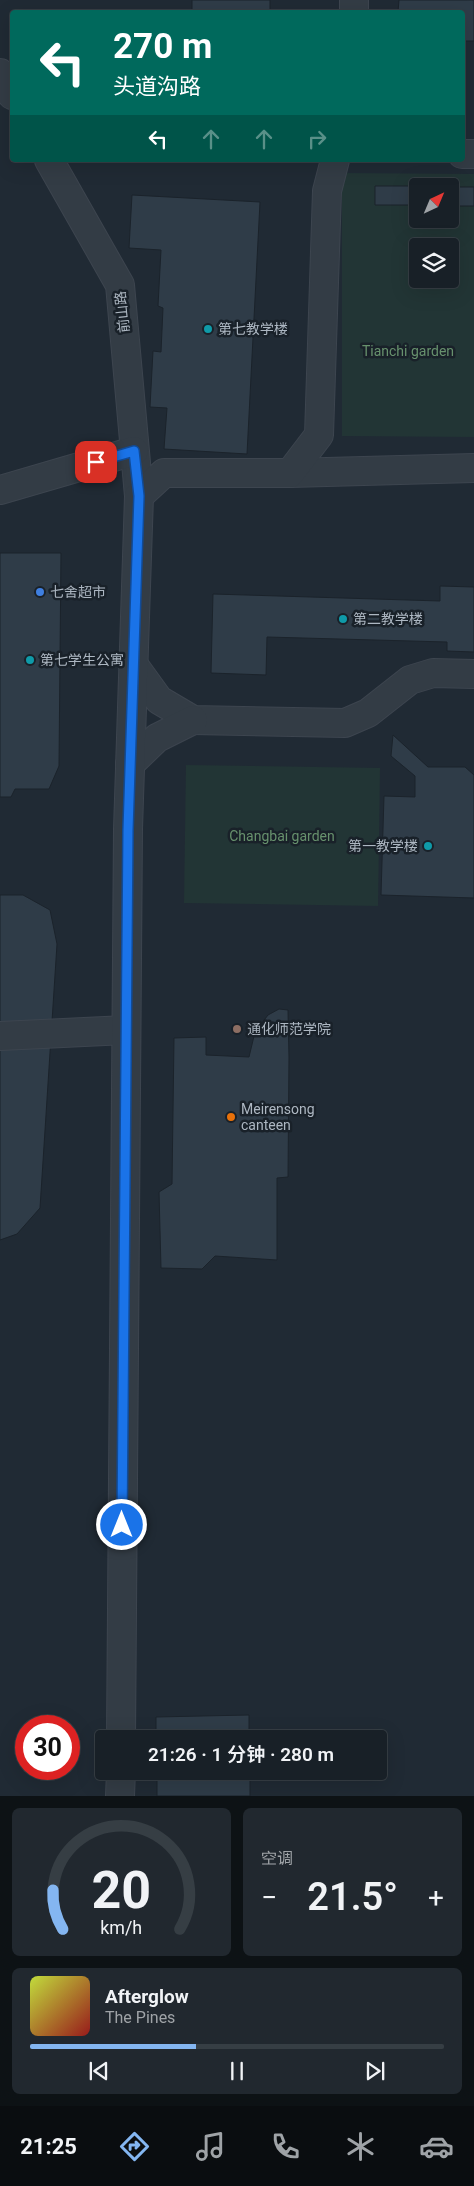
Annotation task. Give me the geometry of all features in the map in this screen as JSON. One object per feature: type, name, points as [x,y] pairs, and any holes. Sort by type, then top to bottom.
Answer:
[{"type":"street","points":[[0,73],[10,91]]},
{"type":"street","name":"前山路","points":[[50,162],[120,285],[139,496],[130,764],[126,1030],[121,1730]]},
{"type":"street","points":[[290,473],[319,435],[327,191],[338,164]]},
{"type":"street","points":[[319,435],[348,471]]},
{"type":"street","points":[[0,490],[134,451]]},
{"type":"street","points":[[139,496],[164,473],[290,473],[474,468]]},
{"type":"street","points":[[133,664],[159,700],[193,720]]},
{"type":"street","points":[[130,764],[157,738],[193,720],[345,723],[368,712],[410,680],[433,673],[474,674]]},
{"type":"street","points":[[0,1036],[126,1030]]},
{"type":"street","points":[[120,1780],[120,1796]]},
{"type":"green space","name":"Tianchi garden","points":[[342,173],[474,174],[474,437],[342,436]]},
{"type":"green space","name":"Changbai garden","points":[[186,765],[380,768],[378,906],[184,903]]},
{"type":"building","points":[[192,0],[270,0],[270,10],[192,10]]},
{"type":"building","points":[[399,0],[474,0],[474,41],[465,41],[465,10],[398,10]]},
{"type":"building","points":[[375,186],[409,186],[409,205],[375,205]]},
{"type":"building","points":[[459,187],[474,187],[474,206],[459,206]]},
{"type":"building","name":"第七教学楼","points":[[132,195],[260,202],[247,454],[164,449],[167,408],[150,407],[153,351],[161,352],[163,308],[158,306],[161,250],[129,248]]},
{"type":"building","name":"第七学生公寓","points":[[0,553],[61,553],[59,766],[49,789],[15,789],[11,797],[0,797]]},
{"type":"building","name":"第二教学楼","points":[[440,586],[474,587],[474,652],[447,651],[447,642],[267,637],[266,675],[211,673],[213,594],[440,601]]},
{"type":"building","name":"第一教学楼","points":[[393,735],[428,767],[465,767],[474,775],[474,898],[381,895],[384,796],[415,797],[415,776],[391,756]]},
{"type":"building","points":[[0,895],[23,895],[50,910],[57,944],[40,1208],[17,1234],[0,1240]]},
{"type":"building","name":"Meirensong canteen","points":[[279,1009],[288,1010],[289,1057],[288,1177],[277,1178],[277,1260],[215,1256],[202,1269],[161,1268],[159,1192],[172,1184],[174,1038],[206,1037],[206,1055],[249,1057],[255,1032],[268,1015]]},
{"type":"building","points":[[249,1715],[249,1730],[156,1730],[156,1717]]},
{"type":"building","points":[[157,1780],[250,1780],[250,1796],[157,1796]]},
{"type":"place","name":"第七教学楼","points":[[208,329]]},
{"type":"place","name":"七舍超市","points":[[40,592]]},
{"type":"place","name":"第二教学楼","points":[[343,619]]},
{"type":"place","name":"第七学生公寓","points":[[30,660]]},
{"type":"place","name":"第一教学楼","points":[[428,846]]},
{"type":"place","name":"通化师范学院","points":[[237,1029]]},
{"type":"place","name":"Meirensong canteen","points":[[231,1117]]},
{"type":"route","points":[[96,462],[134,451],[139,496],[128,830],[122,1525]]}]
